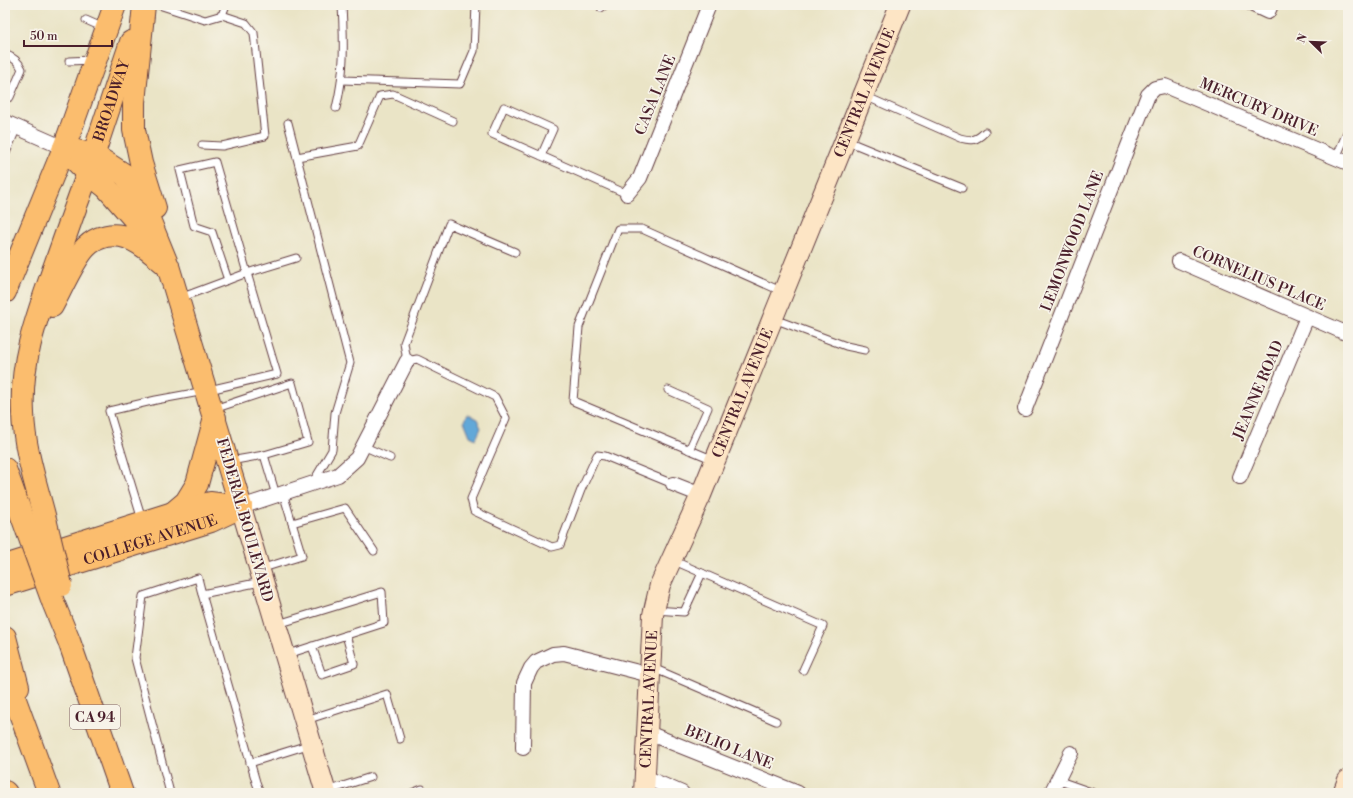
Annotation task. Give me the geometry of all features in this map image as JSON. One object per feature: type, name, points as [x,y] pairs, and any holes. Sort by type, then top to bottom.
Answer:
[{"type":"main road","name":"BROADWAY","points":[[5,292],[64,148],[115,5]]},
{"type":"main road","name":"BROADWAY","points":[[26,356],[33,328],[91,164],[143,5]]},
{"type":"main road","points":[[143,5],[134,102],[134,130],[141,163],[154,202],[164,258]]},
{"type":"main road","name":"FEDERAL BOULEVARD","points":[[64,148],[91,164],[106,187],[164,258],[178,299],[241,507]]},
{"type":"main road","points":[[37,526],[23,414],[23,388],[26,356],[75,263],[86,247],[101,237],[115,234],[139,243],[164,258]]},
{"type":"main road","points":[[173,513],[186,502],[197,484],[211,406]]},
{"type":"main road","name":"CA 94","points":[[5,469],[37,526],[69,641],[122,793]]},
{"type":"main road","name":"COLLEGE AVENUE","points":[[5,566],[143,522],[210,503],[241,507]]},
{"type":"main road","name":"COLLEGE AVENUE","points":[[5,585],[210,521],[241,507]]},
{"type":"main road","points":[[5,637],[36,756]]},
{"type":"main road","points":[[5,672],[49,793]]},
{"type":"street","name":"CASA LANE","points":[[627,194],[640,178],[709,5]]},
{"type":"street","name":"CENTRAL AVENUE","points":[[645,785],[654,610],[660,586],[701,495],[900,5]]},
{"type":"street","points":[[1253,5],[1268,12],[1271,5]]},
{"type":"street","name":"MERCURY DRIVE","points":[[1155,88],[1165,86],[1342,160]]},
{"type":"street","name":"LEMONWOOD LANE","points":[[1025,409],[1148,95],[1155,88]]},
{"type":"street","points":[[11,124],[64,148]]},
{"type":"street","name":"CORNELIUS PLACE","points":[[1179,261],[1348,334]]},
{"type":"street","name":"JEANNE ROAD","points":[[1240,477],[1307,317]]},
{"type":"street","points":[[241,507],[338,475],[357,458],[407,361]]},
{"type":"street","points":[[673,484],[701,495]]},
{"type":"street","name":"FEDERAL BOULEVARD","points":[[241,507],[325,792]]},
{"type":"street","points":[[523,748],[524,683],[531,668],[536,662],[553,654],[564,653],[650,671]]},
{"type":"street","name":"BELIO LANE","points":[[648,733],[798,793]]},
{"type":"street","points":[[1051,793],[1071,753]]},
{"type":"street","points":[[1342,793],[1348,780]]},
{"type":"street","points":[[645,785],[682,793]]},
{"type":"lane","points":[[159,5],[206,20],[222,15],[246,24],[254,33],[265,136],[222,146],[202,145]]},
{"type":"lane","points":[[222,15],[226,5]]},
{"type":"lane","points":[[336,108],[342,80],[344,40],[342,5]]},
{"type":"lane","points":[[342,80],[460,84],[474,51],[476,5]]},
{"type":"lane","points":[[86,20],[106,29]]},
{"type":"lane","points":[[5,54],[19,62],[22,69],[10,97],[5,99]]},
{"type":"lane","points":[[69,61],[95,60]]},
{"type":"lane","points":[[297,157],[358,146],[380,96],[393,94],[453,122]]},
{"type":"lane","points":[[863,95],[960,138],[969,140],[978,139],[985,132]]},
{"type":"lane","points":[[541,156],[553,129],[504,108],[492,134],[541,156],[627,194]]},
{"type":"lane","points":[[288,122],[350,363],[335,413],[332,450],[312,484]]},
{"type":"lane","points":[[5,155],[11,124]]},
{"type":"lane","points":[[1342,160],[1348,130]]},
{"type":"lane","points":[[845,140],[962,188]]},
{"type":"lane","points":[[211,406],[277,374],[215,162],[180,170],[194,226],[212,232],[228,280]]},
{"type":"lane","points":[[515,252],[449,224],[404,343],[407,361],[417,359],[495,397],[506,418],[471,499],[474,511],[552,547],[560,544],[581,490],[597,455],[606,456],[673,484]]},
{"type":"lane","points":[[714,461],[573,401],[578,327],[618,229],[642,228],[783,292]]},
{"type":"lane","points":[[178,299],[247,273],[296,258]]},
{"type":"lane","points":[[772,319],[846,346],[865,350]]},
{"type":"lane","points":[[143,522],[109,411],[156,400],[211,406],[292,383],[308,442],[264,455],[228,461]]},
{"type":"lane","points":[[668,390],[708,408],[688,450]]},
{"type":"lane","points":[[363,446],[390,458]]},
{"type":"lane","points":[[202,594],[261,575],[302,556],[292,523],[264,455]]},
{"type":"lane","points":[[292,523],[344,508],[374,551]]},
{"type":"lane","points":[[672,560],[823,626],[803,670]]},
{"type":"lane","points":[[654,610],[684,612],[702,573]]},
{"type":"lane","points":[[170,793],[134,658],[143,596],[198,578],[250,764],[260,793]]},
{"type":"lane","points":[[276,624],[382,592],[384,623],[285,655]]},
{"type":"lane","points":[[312,646],[322,675],[354,664],[346,635]]},
{"type":"lane","points":[[650,671],[776,721]]},
{"type":"lane","points":[[304,720],[387,694],[400,739]]},
{"type":"lane","points":[[250,764],[311,744]]},
{"type":"lane","points":[[325,792],[371,777]]},
{"type":"lane","points":[[1057,780],[1094,793]]},
{"type":"lane","points":[[412,793],[422,789]]},
{"type":"water","points":[[467,414],[477,419],[481,428],[476,439],[470,436],[464,421]]}]
